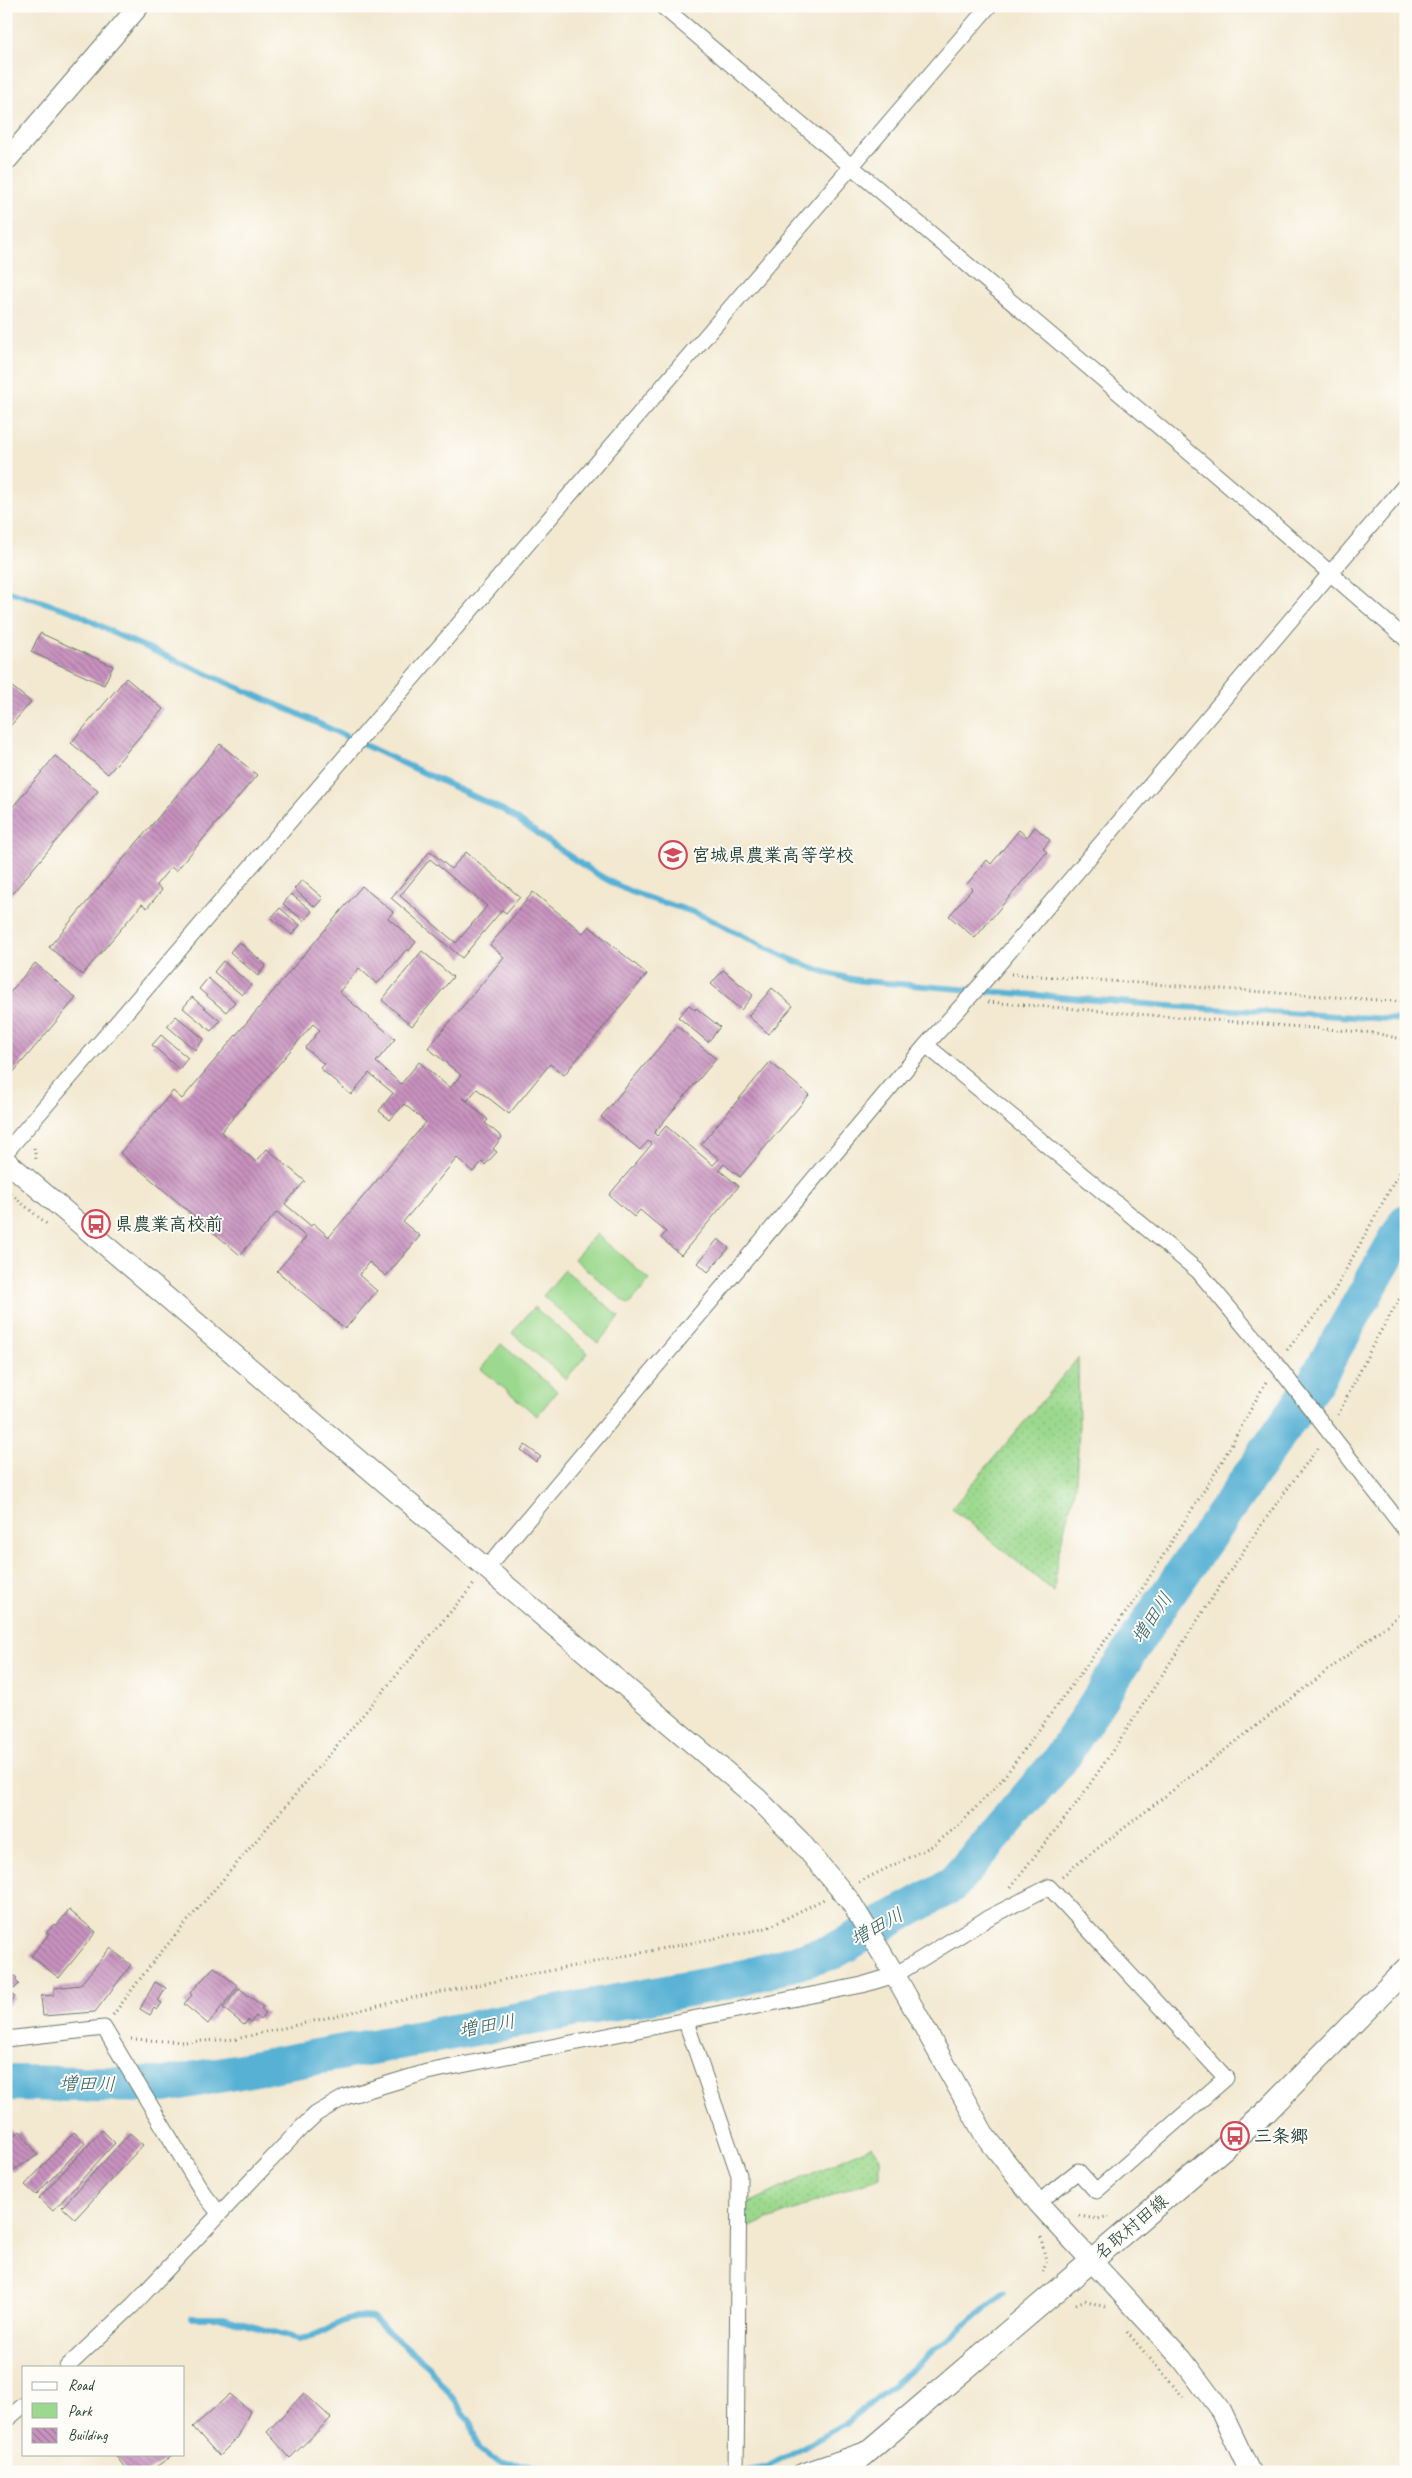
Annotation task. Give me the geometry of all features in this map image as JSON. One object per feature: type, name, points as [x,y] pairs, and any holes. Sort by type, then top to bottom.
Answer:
[{"type":"main road","name":"名取村田線","points":[[844,2472],[1264,2113],[1406,1969]]},
{"type":"street","points":[[6,162],[139,6]]},
{"type":"street","points":[[662,6],[1406,638]]},
{"type":"street","points":[[6,1152],[989,6]]},
{"type":"street","points":[[486,1569],[926,1045],[988,976],[1406,484]]},
{"type":"street","points":[[926,1045],[1198,1271],[1278,1368],[1406,1531]]},
{"type":"street","points":[[6,1161],[758,1799],[799,1840],[846,1895],[895,1975],[984,2134],[1038,2203],[1182,2359],[1221,2410],[1250,2472]]},
{"type":"street","points":[[68,2366],[133,2305],[306,2123],[316,2114],[345,2097],[427,2072],[686,2022],[862,1985],[895,1975],[988,1918],[1049,1886],[1226,2078],[1096,2191],[1078,2171],[1038,2203]]},
{"type":"street","points":[[686,2022],[739,2175],[736,2467]]},
{"type":"street","points":[[6,2039],[109,2037],[203,2193],[219,2213]]},
{"type":"street","points":[[6,2420],[22,2407]]},
{"type":"street","points":[[800,2472],[842,2456],[873,2447]]},
{"type":"path","points":[[988,976],[1406,1002]]},
{"type":"path","points":[[969,998],[1375,1033],[1406,1040]]},
{"type":"path","points":[[34,1148],[37,1163]]},
{"type":"path","points":[[486,1569],[152,1962],[109,2037],[184,2042],[236,2040],[421,1996],[767,1928],[846,1895],[916,1852],[934,1846],[960,1824],[1001,1781],[1134,1600],[1220,1465],[1278,1368],[1332,1295],[1406,1160]]},
{"type":"path","points":[[1010,1888],[1080,1799],[1209,1602],[1294,1478],[1326,1429],[1406,1288]]},
{"type":"path","points":[[1049,1886],[1406,1610]]},
{"type":"path","points":[[1071,2213],[1084,2218],[1098,2219],[1115,2215]]},
{"type":"path","points":[[1041,2238],[1046,2261],[1043,2274]]},
{"type":"path","points":[[1071,2306],[1085,2300],[1106,2308],[1113,2315]]},
{"type":"path","points":[[1126,2330],[1189,2404]]},
{"type":"green space","points":[[596,1234],[650,1280],[629,1305],[574,1259]]},
{"type":"green space","points":[[565,1270],[620,1317],[598,1343],[543,1296]]},
{"type":"green space","points":[[534,1307],[588,1353],[566,1379],[512,1333]]},
{"type":"green space","points":[[501,1344],[557,1391],[537,1416],[481,1369]]},
{"type":"green space","points":[[1078,1358],[1079,1430],[1076,1482],[1057,1559],[1054,1592],[952,1508]]},
{"type":"green space","points":[[871,2146],[880,2158],[880,2177],[747,2228],[747,2204]]},
{"type":"building","points":[[40,633],[113,666],[104,685],[31,652]]},
{"type":"building","points":[[126,678],[163,709],[108,774],[71,743]]},
{"type":"building","points":[[6,682],[31,702],[6,731]]},
{"type":"building","points":[[220,744],[257,775],[176,871],[171,867],[156,885],[162,890],[147,908],[142,904],[82,975],[49,947]]},
{"type":"building","points":[[55,756],[98,791],[6,901],[6,815]]},
{"type":"building","points":[[1035,827],[1050,840],[1043,849],[1047,852],[975,938],[949,916],[972,889],[967,884],[987,860],[991,864],[1019,830],[1027,837]]},
{"type":"building","points":[[430,851],[451,869],[466,852],[520,897],[506,913],[502,910],[462,958],[391,898]],"holes":[[[430,859],[487,906],[456,943],[400,896]]]},
{"type":"building","points":[[302,880],[323,898],[315,907],[294,889]]},
{"type":"building","points":[[362,886],[393,912],[388,918],[416,942],[409,951],[407,949],[377,984],[359,968],[339,992],[395,1039],[376,1062],[401,1084],[419,1062],[450,1088],[461,1075],[428,1048],[504,957],[490,945],[533,892],[583,933],[589,926],[647,974],[564,1075],[550,1064],[509,1114],[477,1089],[467,1101],[462,1097],[488,1120],[485,1123],[502,1137],[493,1149],[497,1152],[485,1165],[482,1162],[473,1172],[457,1158],[403,1222],[420,1236],[386,1276],[369,1262],[359,1275],[377,1291],[345,1329],[277,1271],[306,1237],[277,1212],[240,1255],[120,1153],[173,1091],[182,1099]],"holes":[[[313,1024],[320,1030],[305,1048],[324,1064],[320,1068],[351,1095],[369,1073],[393,1093],[379,1111],[390,1120],[404,1104],[426,1122],[329,1237],[313,1223],[311,1226],[285,1204],[305,1181],[267,1149],[256,1162],[221,1132]]]},
{"type":"building","points":[[291,894],[312,911],[304,921],[283,904]]},
{"type":"building","points":[[280,908],[300,925],[292,935],[271,918]]},
{"type":"building","points":[[239,942],[266,965],[258,976],[230,952]]},
{"type":"building","points":[[422,951],[453,977],[412,1026],[382,1000]]},
{"type":"building","points":[[223,961],[251,985],[242,995],[214,972]]},
{"type":"building","points":[[35,963],[76,998],[6,1081],[6,997]]},
{"type":"building","points":[[723,970],[753,995],[741,1010],[711,984]]},
{"type":"building","points":[[208,978],[235,1002],[226,1012],[199,989]]},
{"type":"building","points":[[772,988],[793,1006],[769,1034],[748,1016]]},
{"type":"building","points":[[192,997],[220,1021],[211,1031],[183,1008]]},
{"type":"building","points":[[689,1005],[695,1010],[696,1008],[720,1027],[708,1042],[678,1017]]},
{"type":"building","points":[[176,1016],[204,1039],[195,1050],[167,1026]]},
{"type":"building","points":[[677,1026],[716,1059],[654,1133],[657,1136],[666,1126],[713,1165],[719,1159],[701,1144],[770,1062],[809,1095],[740,1177],[724,1164],[719,1170],[739,1186],[681,1255],[661,1238],[666,1232],[640,1210],[634,1217],[609,1195],[652,1144],[648,1141],[640,1150],[601,1117]]},
{"type":"building","points":[[161,1035],[188,1058],[179,1069],[152,1045]]},
{"type":"building","points":[[718,1239],[729,1248],[708,1272],[698,1263]]},
{"type":"building","points":[[525,1445],[541,1457],[536,1462],[521,1450]]},
{"type":"building","points":[[69,1910],[96,1932],[59,1978],[31,1956],[49,1934],[46,1933],[54,1924],[56,1926]]},
{"type":"building","points":[[110,1948],[131,1965],[95,2012],[43,2016],[41,1996],[54,1995],[54,1988],[80,1985]]},
{"type":"building","points":[[214,1967],[238,1986],[208,2024],[184,2004],[192,1995],[190,1993]]},
{"type":"building","points":[[8,1971],[17,1978],[15,1980],[19,1984],[14,1989],[6,1983]]},
{"type":"building","points":[[155,1982],[166,1988],[158,2001],[162,2003],[157,2010],[154,2008],[150,2015],[140,2009]]},
{"type":"building","points":[[239,1988],[263,2007],[261,2009],[266,2013],[260,2020],[256,2016],[251,2022],[248,2020],[244,2025],[223,2008]]},
{"type":"building","points":[[6,1990],[15,1997],[6,2008]]},
{"type":"building","points":[[6,2124],[15,2135],[20,2131],[38,2155],[12,2171],[6,2164]]},
{"type":"building","points":[[102,2130],[115,2143],[53,2211],[39,2198]]},
{"type":"building","points":[[74,2132],[85,2143],[36,2195],[25,2185]]},
{"type":"building","points":[[130,2133],[143,2145],[75,2219],[62,2207]]},
{"type":"building","points":[[304,2393],[331,2418],[290,2458],[267,2432]]},
{"type":"building","points":[[230,2394],[250,2411],[238,2437],[219,2456],[193,2427]]},
{"type":"building","points":[[116,2456],[172,2456],[148,2472],[128,2472]]},
{"type":"waterway","points":[[6,590],[74,612],[120,636],[294,712],[503,810],[576,861],[623,888],[705,917],[781,955],[820,970],[862,981],[1182,1007],[1406,1020]]},
{"type":"waterway","name":"増田川","points":[[6,2083],[164,2085],[731,1981],[832,1952],[952,1885],[1060,1760],[1150,1620],[1315,1382],[1406,1222]]},
{"type":"waterway","points":[[743,2472],[767,2467],[848,2422],[1004,2293]]},
{"type":"waterway","points":[[192,2318],[222,2318],[299,2339],[318,2334],[351,2319],[361,2317],[372,2318],[429,2367],[470,2421],[478,2448],[490,2458],[504,2463],[533,2465],[566,2472]]},
{"type":"place","name":"宮城県農業高等学校","points":[[673,855]]},
{"type":"place","name":"県農業高校前","points":[[96,1224]]},
{"type":"place","name":"三条郷","points":[[1235,2136]]}]
